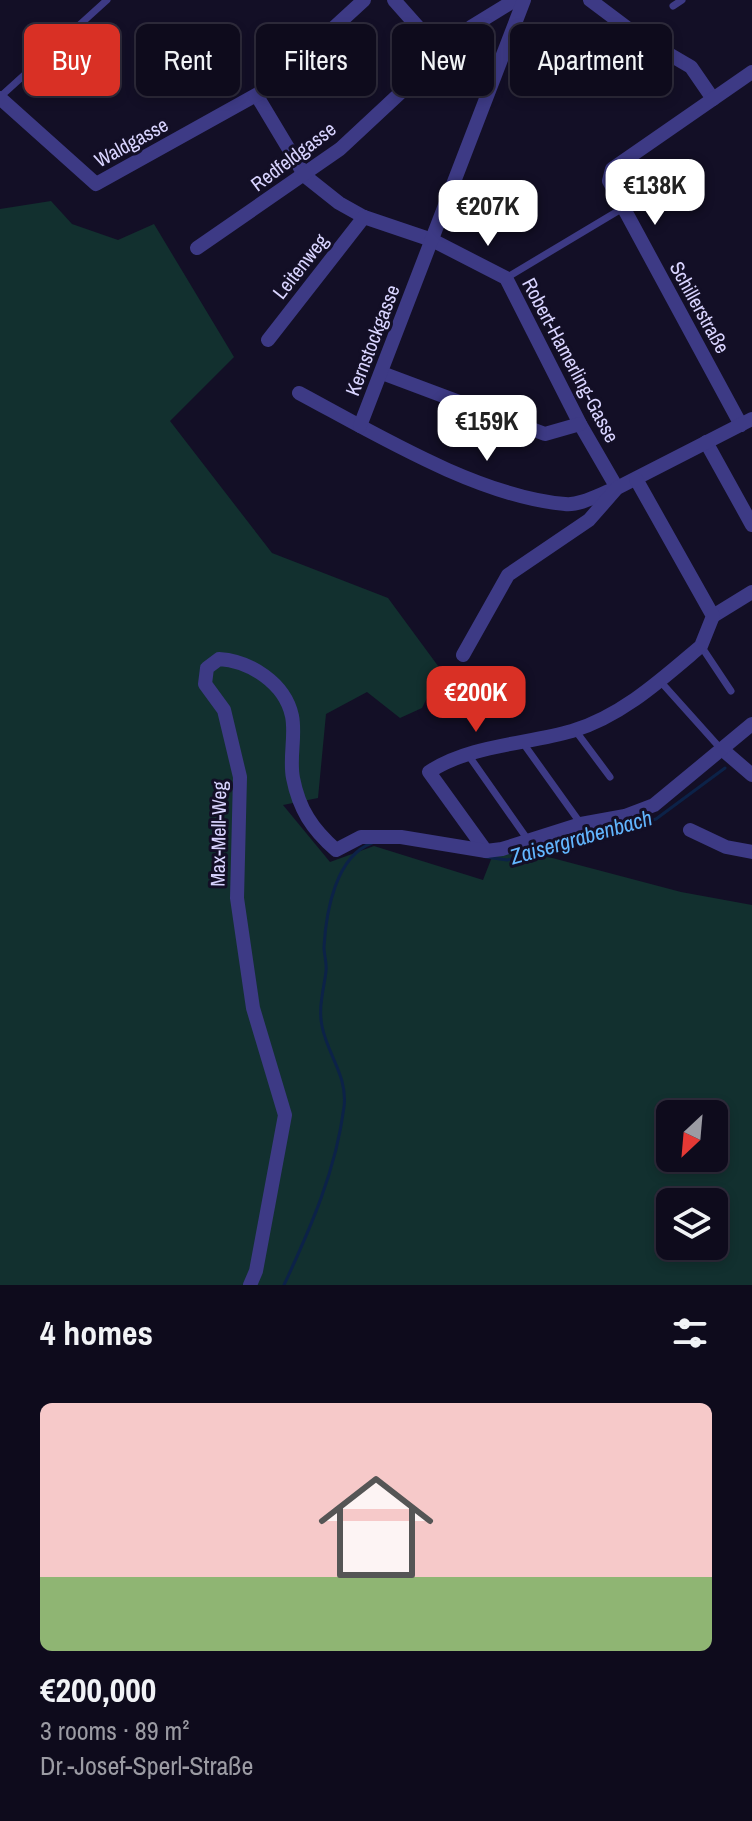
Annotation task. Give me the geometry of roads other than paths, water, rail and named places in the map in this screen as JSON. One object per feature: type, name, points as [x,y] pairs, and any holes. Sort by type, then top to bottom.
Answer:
[{"type":"street","name":"Waldgasse","points":[[337,24],[364,0]]},
{"type":"street","points":[[394,0],[415,24]]},
{"type":"street","name":"Redfeldgasse","points":[[476,24],[515,0]]},
{"type":"street","name":"Kernstockgasse","points":[[360,426],[524,0]]},
{"type":"street","points":[[590,0],[638,36],[691,67],[713,99]]},
{"type":"street","name":"Schillerstraße","points":[[746,422],[609,181],[612,169],[752,72]]},
{"type":"street","name":"Waldgasse","points":[[0,98],[96,184],[257,96]]},
{"type":"street","name":"Robert-Hamerling-Gasse","points":[[257,96],[305,176],[364,217],[432,240],[506,278],[580,424],[617,488]]},
{"type":"street","name":"Redfeldgasse","points":[[197,248],[305,176],[340,149],[396,96]]},
{"type":"street","name":"Leitenweg","points":[[268,340],[364,217]]},
{"type":"street","points":[[382,373],[545,434],[580,424]]},
{"type":"street","name":"Kernstockgasse","points":[[299,393],[418,456],[509,492],[568,505],[617,488],[746,422]]},
{"type":"street","points":[[706,442],[752,525]]},
{"type":"street","points":[[636,479],[713,616]]},
{"type":"street","points":[[463,655],[508,575],[589,520],[617,488]]},
{"type":"street","points":[[486,851],[429,772],[469,756],[575,730],[619,711],[701,646],[713,616],[752,593]]},
{"type":"street","name":"Max-Mell-Weg","points":[[250,1285],[256,1271],[285,1115],[253,1008],[237,898],[240,777],[224,710],[205,684],[207,668],[219,659],[254,666],[283,696],[292,716],[293,777],[311,828],[336,850],[361,837],[401,837],[486,851],[581,824],[625,816],[654,805],[752,724]]},
{"type":"street","points":[[723,750],[752,775]]},
{"type":"street","points":[[690,830],[726,847],[752,852]]},
{"type":"lane","points":[[0,98],[107,0]]},
{"type":"lane","points":[[673,6],[682,0]]},
{"type":"lane","points":[[506,278],[623,208]]},
{"type":"lane","points":[[701,646],[731,691]]},
{"type":"lane","points":[[660,680],[723,750]]},
{"type":"lane","points":[[575,730],[610,777]]},
{"type":"lane","points":[[523,743],[581,824]]},
{"type":"lane","points":[[469,756],[528,840]]},
{"type":"waterway","name":"Zaisergrabenbach","points":[[486,857],[507,860],[656,819],[725,768]]},
{"type":"waterway","name":"Zaisergrabenbach","points":[[284,1285],[329,1176],[344,1107],[343,1085],[321,1019],[327,917],[342,872],[360,850],[372,843]]}]
